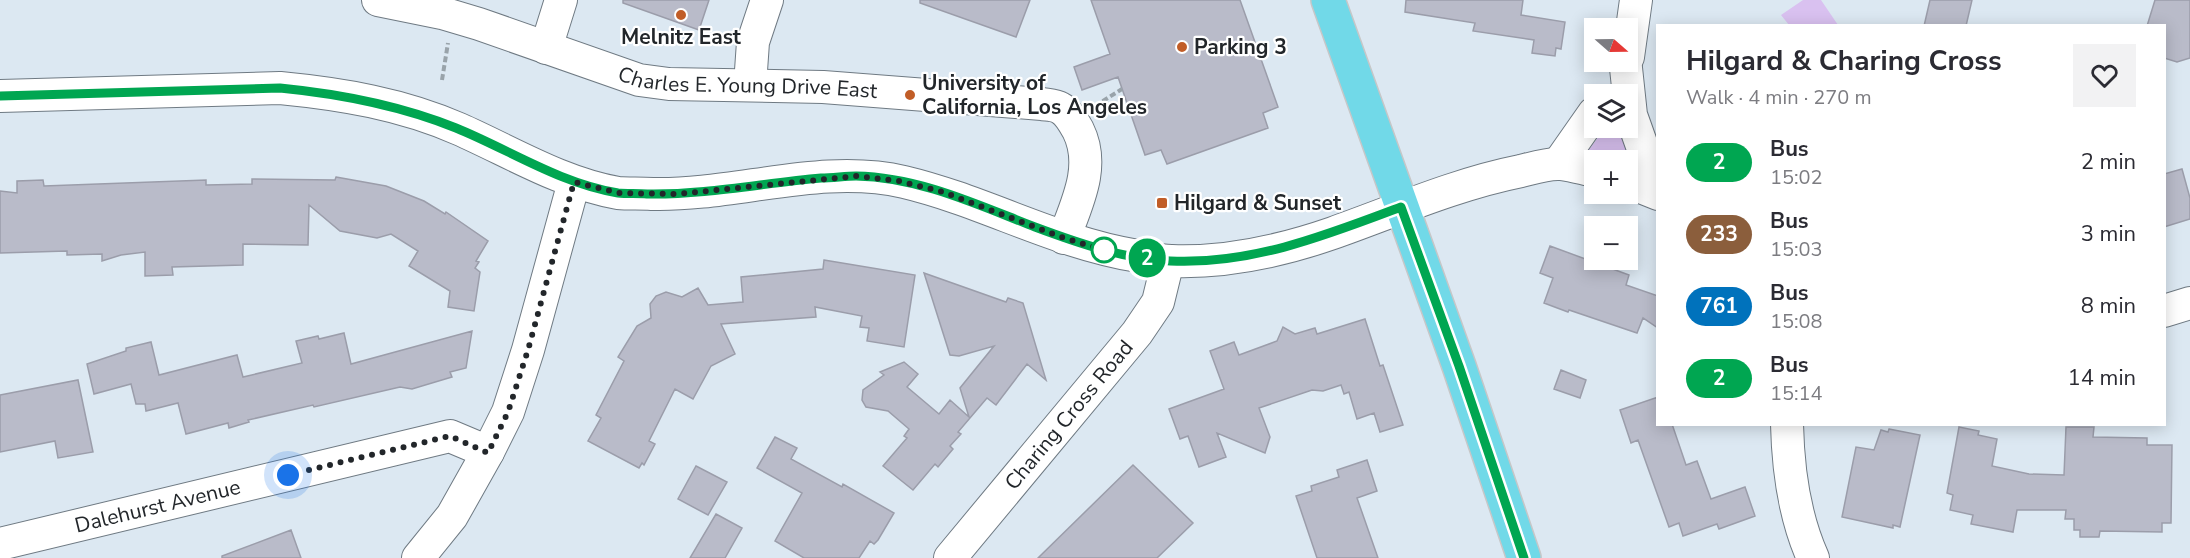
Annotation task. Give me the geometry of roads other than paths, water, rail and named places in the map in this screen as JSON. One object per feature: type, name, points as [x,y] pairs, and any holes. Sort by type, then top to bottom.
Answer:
[{"type":"main road","points":[[1328,0],[1459,366],[1524,558]]},
{"type":"street","name":"Charles E. Young Drive East","points":[[378,0],[442,13],[482,12],[546,48],[639,80],[669,84],[823,87],[1042,104],[1060,108],[1073,121],[1085,144],[1087,165],[1080,196],[1064,238]]},
{"type":"street","points":[[546,48],[561,0]]},
{"type":"street","points":[[750,85],[753,42],[767,0]]},
{"type":"street","points":[[1633,18],[1636,0]]},
{"type":"street","points":[[1628,72],[1631,115],[1656,179]]},
{"type":"street","points":[[0,96],[280,88],[327,92],[361,98],[409,111],[457,128],[574,182],[619,193],[677,194],[857,176],[899,181],[943,192],[1064,238],[1113,252],[1168,261],[1220,260],[1251,256],[1328,234],[1483,178],[1559,163],[1584,169]]},
{"type":"street","points":[[1559,163],[1584,127]]},
{"type":"street","points":[[418,558],[452,516],[488,453],[508,412],[528,350],[574,182]]},
{"type":"street","points":[[1638,186],[1656,193]]},
{"type":"street","name":"Charing Cross Road","points":[[950,558],[1137,333],[1158,302],[1168,261]]},
{"type":"street","points":[[2166,310],[2190,303]]},
{"type":"street","points":[[1787,426],[1787,459],[1800,530],[1813,558]]},
{"type":"street","name":"Dalehurst Avenue","points":[[0,544],[450,436],[488,453]]},
{"type":"place","name":"Melnitz East","points":[[681,15]]},
{"type":"place","name":"Parking 3","points":[[1182,47]]},
{"type":"place","name":"University of California, Los Angeles","points":[[910,95]]},
{"type":"place","name":"Hilgard & Sunset","points":[[1162,203]]}]
